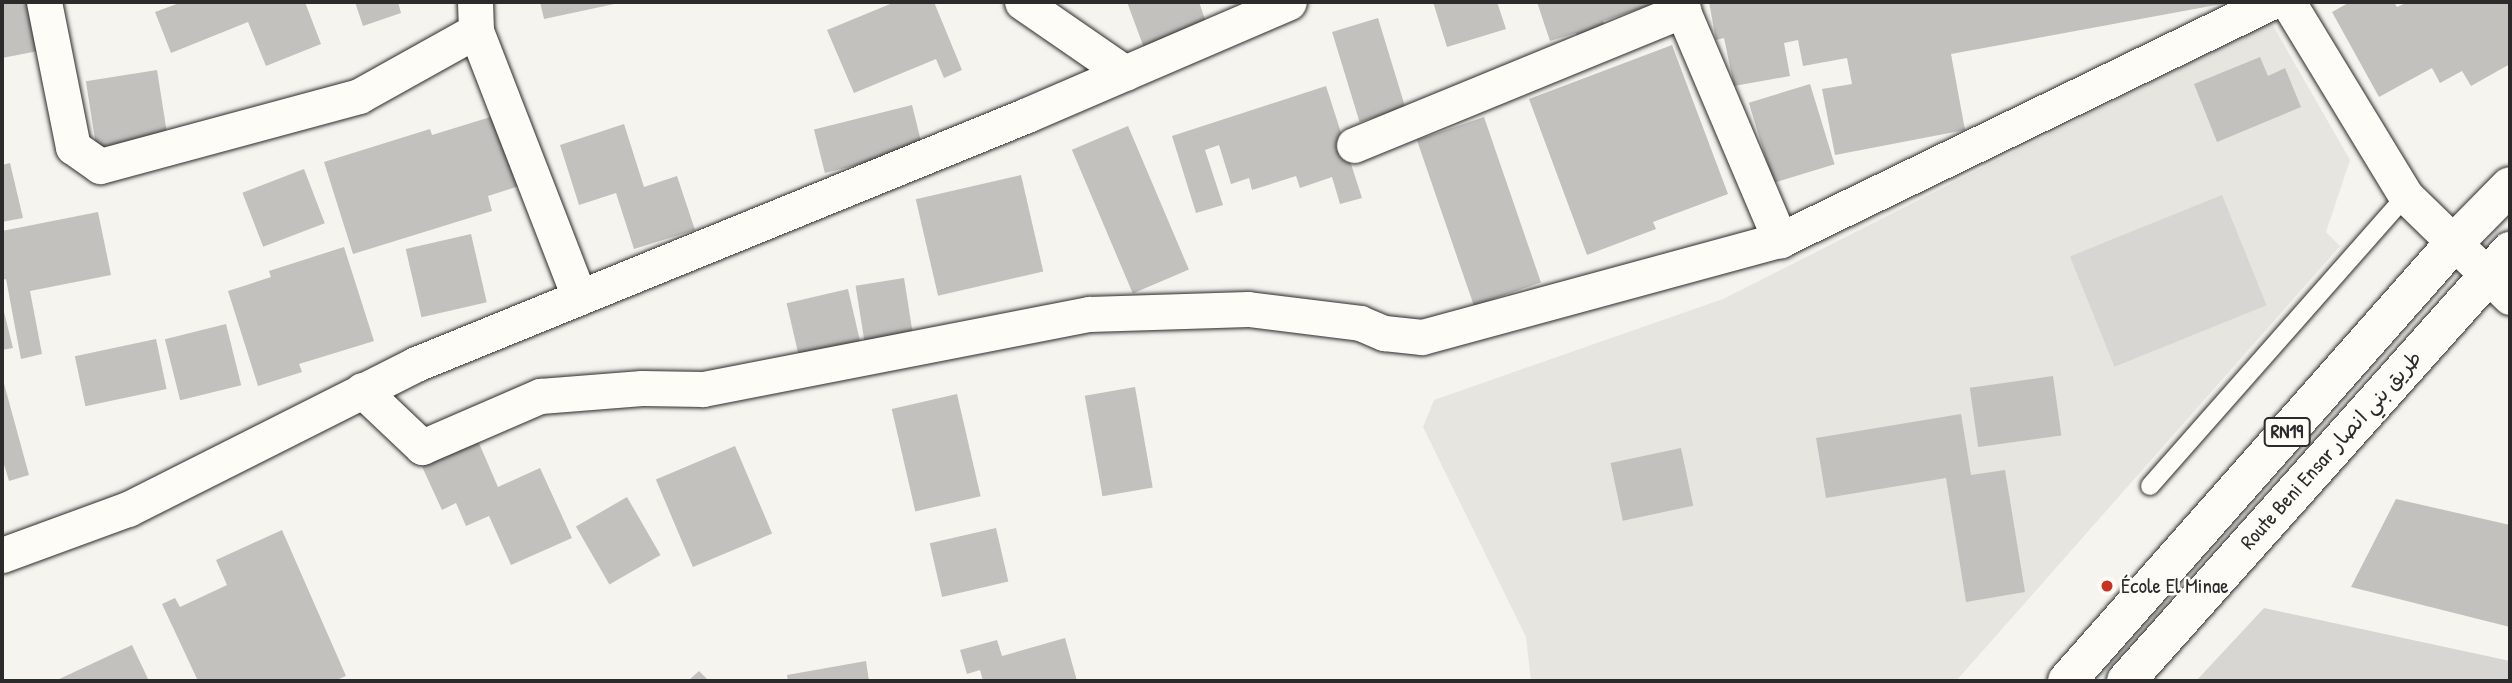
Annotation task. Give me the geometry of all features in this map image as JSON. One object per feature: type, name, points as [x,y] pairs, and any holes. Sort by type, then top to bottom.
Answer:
[{"type":"highway","name":"Route Beni Ensar طريق بني انصار","points":[[2067,681],[2455,242],[2510,186]]},
{"type":"highway","name":"Route Beni Ensar طريق بني انصار","points":[[2126,681],[2502,274]]},
{"type":"street","points":[[44,2],[73,146],[100,166],[359,96],[476,17],[579,296]]},
{"type":"street","points":[[1022,2],[1125,73]]},
{"type":"street","points":[[2,555],[128,509],[362,390],[579,296],[1125,73],[1289,2]]},
{"type":"street","points":[[362,390],[422,447],[540,396],[642,387],[703,389],[1089,314],[1248,309],[1360,323],[1384,333],[1422,337],[1780,240],[2271,2]]},
{"type":"street","points":[[2288,2],[2406,196],[2455,242],[2502,274]]},
{"type":"street","points":[[1354,145],[1681,6],[1780,240]]},
{"type":"lane","points":[[2150,486],[2406,196]]},
{"type":"shaded area","points":[[2271,22],[2350,160],[2326,232],[2340,246],[1956,681],[1531,681],[1526,637],[1423,427],[1434,400],[1723,299]]},
{"type":"shaded area","points":[[2222,195],[2267,305],[2115,367],[2070,256]]},
{"type":"shaded area","points":[[2264,608],[2510,661],[2510,681],[2196,681]]},
{"type":"building","points":[[2,2],[27,2],[38,51],[2,58]]},
{"type":"building","points":[[182,2],[305,2],[321,44],[266,66],[248,22],[171,53],[155,12]]},
{"type":"building","points":[[355,2],[398,2],[401,13],[363,26]]},
{"type":"building","points":[[540,2],[618,2],[619,3],[544,19]]},
{"type":"building","points":[[895,2],[934,2],[962,70],[944,78],[936,59],[854,93],[827,30]]},
{"type":"building","points":[[1127,2],[1199,2],[1207,25],[1144,48]]},
{"type":"building","points":[[1433,2],[1497,2],[1506,29],[1447,47]]},
{"type":"building","points":[[1537,2],[1660,2],[1603,21],[1607,32],[1579,42],[1576,33],[1550,41]]},
{"type":"building","points":[[1709,2],[2227,3],[1951,54],[1965,130],[1835,155],[1822,89],[1852,84],[1847,58],[1803,66],[1798,40],[1784,43],[1790,76],[1734,86],[1724,38],[1716,40]]},
{"type":"building","points":[[2350,2],[2394,2],[2397,7],[2408,2],[2510,2],[2510,64],[2471,86],[2462,71],[2440,83],[2432,68],[2379,97],[2332,12]]},
{"type":"building","points":[[1378,18],[1405,108],[1360,122],[1332,32]]},
{"type":"building","points":[[1672,45],[1728,194],[1653,222],[1656,229],[1587,255],[1529,99]]},
{"type":"building","points":[[2260,57],[2268,76],[2285,68],[2301,107],[2217,142],[2194,84]]},
{"type":"building","points":[[157,70],[168,138],[97,149],[86,81]]},
{"type":"building","points":[[1810,84],[1835,164],[1773,183],[1749,103]]},
{"type":"building","points":[[1326,86],[1362,198],[1340,204],[1332,177],[1300,188],[1296,176],[1252,190],[1249,178],[1231,184],[1219,145],[1205,150],[1223,205],[1196,213],[1172,136]]},
{"type":"building","points":[[912,105],[923,149],[825,173],[814,129]]},
{"type":"building","points":[[497,115],[519,186],[488,196],[492,211],[353,254],[324,162],[430,129],[432,135]]},
{"type":"building","points":[[1484,117],[1541,282],[1474,306],[1417,140]]},
{"type":"building","points":[[624,124],[644,187],[677,176],[695,230],[634,249],[616,193],[579,205],[560,145]]},
{"type":"building","points":[[1128,126],[1189,270],[1133,293],[1072,150]]},
{"type":"building","points":[[10,163],[23,218],[2,222],[2,165]]},
{"type":"building","points":[[304,169],[325,223],[263,247],[242,193]]},
{"type":"building","points":[[1021,175],[1043,271],[938,296],[916,199]]},
{"type":"building","points":[[98,212],[111,275],[30,291],[42,354],[21,359],[6,279],[2,280],[2,231]]},
{"type":"building","points":[[471,234],[487,302],[421,317],[406,249]]},
{"type":"building","points":[[344,247],[374,341],[299,364],[302,372],[258,386],[228,291],[271,277],[269,271]]},
{"type":"building","points":[[904,278],[914,343],[866,351],[856,286]]},
{"type":"building","points":[[848,289],[863,352],[801,367],[787,303]]},
{"type":"building","points":[[2,304],[13,348],[2,350]]},
{"type":"building","points":[[226,324],[241,385],[180,400],[165,339]]},
{"type":"building","points":[[156,339],[167,389],[85,406],[75,356]]},
{"type":"building","points":[[2053,376],[2061,435],[1978,447],[1970,388]]},
{"type":"building","points":[[3,380],[29,475],[9,481],[2,458]]},
{"type":"building","points":[[1135,387],[1153,487],[1102,496],[1085,396]]},
{"type":"building","points":[[957,394],[981,496],[915,511],[892,409]]},
{"type":"building","points":[[1961,414],[1971,475],[2005,470],[2025,592],[1966,602],[1946,478],[1826,498],[1816,438]]},
{"type":"building","points":[[475,434],[498,487],[540,468],[572,538],[511,565],[489,516],[466,526],[456,503],[442,510],[419,460]]},
{"type":"building","points":[[735,446],[772,533],[693,567],[656,480]]},
{"type":"building","points":[[1681,448],[1693,506],[1623,521],[1611,463]]},
{"type":"building","points":[[627,497],[660,555],[609,585],[576,526]]},
{"type":"building","points":[[2396,499],[2510,525],[2510,627],[2351,587]]},
{"type":"building","points":[[996,528],[1008,582],[942,597],[930,543]]},
{"type":"building","points":[[282,530],[346,676],[334,681],[198,681],[162,604],[175,598],[180,607],[227,585],[216,560]]},
{"type":"building","points":[[1065,638],[1077,681],[983,681],[980,670],[967,674],[960,650],[997,640],[1002,656]]},
{"type":"building","points":[[132,645],[149,681],[55,681]]},
{"type":"building","points":[[866,661],[869,681],[788,681],[787,675]]},
{"type":"building","points":[[699,671],[709,681],[688,681]]},
{"type":"place","name":"École El Minae","points":[[2107,586]]}]
